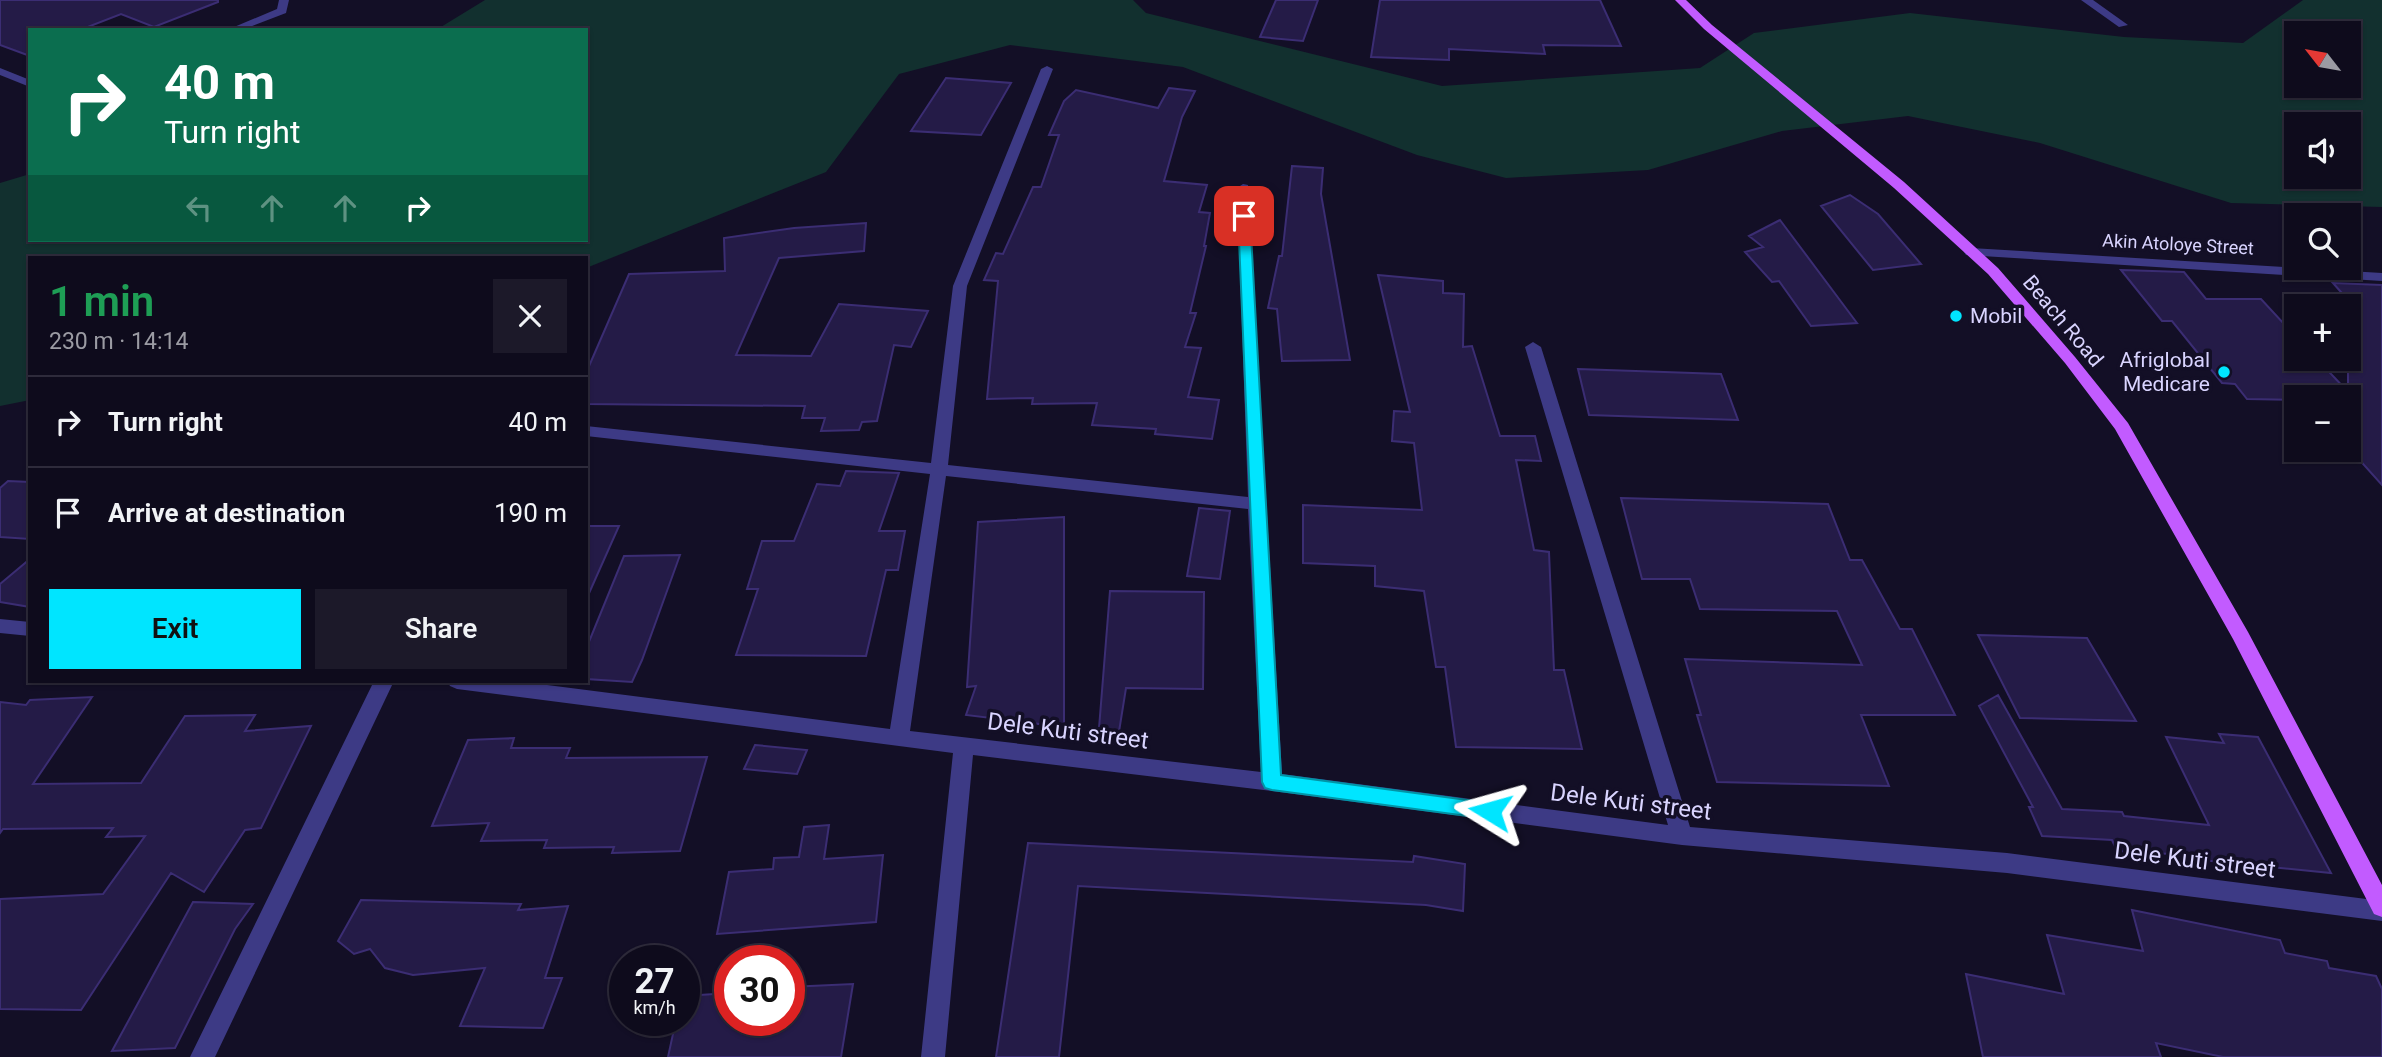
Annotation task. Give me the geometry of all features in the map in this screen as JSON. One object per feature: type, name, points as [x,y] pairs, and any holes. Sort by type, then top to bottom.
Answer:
[{"type":"main road","name":"Beach Road","points":[[1680,0],[1708,27],[1899,185],[1993,271],[2070,360],[2122,427],[2241,637],[2382,909]]},
{"type":"street","points":[[237,28],[282,11],[284,0]]},
{"type":"street","points":[[2086,0],[2123,25]]},
{"type":"street","points":[[899,738],[939,468],[960,286],[1046,69]]},
{"type":"street","points":[[0,71],[28,83]]},
{"type":"street","points":[[1243,188],[1272,782]]},
{"type":"street","name":"Akin Atoloye Street","points":[[1971,252],[2382,276]]},
{"type":"street","points":[[1533,347],[1682,836]]},
{"type":"street","points":[[588,431],[1257,503]]},
{"type":"street","points":[[0,626],[28,629]]},
{"type":"street","points":[[202,1057],[383,683]]},
{"type":"street","name":"Dele Kuti street","points":[[473,683],[899,738],[1272,782],[1682,836],[2007,863],[2382,909]]},
{"type":"street","points":[[933,1057],[964,745]]},
{"type":"green space","points":[[485,0],[1133,0],[1146,13],[1442,86],[1700,68],[1754,33],[1910,13],[2124,37],[2243,43],[2303,0],[2382,0],[2382,207],[2361,206],[2361,203],[2231,203],[2040,143],[1908,116],[1782,131],[1648,170],[1506,178],[1417,155],[1183,67],[1010,45],[899,74],[826,172],[588,267],[588,256],[28,256],[28,400],[0,406],[0,183],[28,175],[28,242],[588,242],[588,28],[439,28]]},
{"type":"building","points":[[0,0],[218,0],[154,27],[121,14],[85,28],[28,28],[28,55],[0,45]]},
{"type":"building","points":[[1276,0],[1318,0],[1303,41],[1260,37]]},
{"type":"building","points":[[1380,0],[1600,0],[1621,46],[1543,45],[1545,54],[1449,49],[1449,60],[1371,57]]},
{"type":"building","points":[[946,78],[1011,83],[981,135],[911,131]]},
{"type":"building","points":[[1169,88],[1195,91],[1182,117],[1164,181],[1207,185],[1199,212],[1210,213],[1206,246],[1190,313],[1196,313],[1185,347],[1201,348],[1188,397],[1219,400],[1212,439],[1155,434],[1156,429],[1092,425],[1097,403],[1032,404],[1033,398],[987,399],[998,281],[984,280],[996,253],[1003,254],[1033,187],[1041,187],[1059,135],[1049,135],[1064,101],[1076,90],[1158,108]]},
{"type":"building","points":[[1292,166],[1323,168],[1321,194],[1350,360],[1282,361],[1277,309],[1268,308],[1279,256],[1282,256]]},
{"type":"building","points":[[1850,195],[1878,214],[1921,264],[1873,270],[1821,206]]},
{"type":"building","points":[[1780,220],[1857,323],[1811,326],[1779,281],[1772,282],[1745,252],[1763,247],[1749,236]]},
{"type":"building","points":[[866,223],[864,251],[779,258],[736,355],[811,356],[839,304],[928,311],[911,347],[894,345],[877,421],[862,422],[859,430],[821,431],[825,418],[802,418],[805,406],[588,404],[588,368],[629,274],[725,271],[724,238],[794,228]]},
{"type":"building","points":[[2121,270],[2184,272],[2206,299],[2261,299],[2284,324],[2284,371],[2328,371],[2341,385],[2284,385],[2284,400],[2247,399],[2235,384],[2222,383],[2172,321],[2162,321]]},
{"type":"building","points":[[1378,275],[1443,281],[1443,293],[1464,294],[1463,347],[1472,346],[1500,436],[1535,436],[1541,461],[1516,460],[1534,550],[1549,552],[1554,670],[1564,670],[1582,749],[1456,747],[1445,667],[1436,667],[1424,591],[1375,586],[1375,566],[1303,563],[1303,505],[1422,510],[1414,443],[1392,441],[1394,411],[1410,412]]},
{"type":"building","points":[[2333,283],[2382,285],[2382,485],[2361,462],[2361,385],[2348,385],[2348,371],[2361,371],[2361,294],[2343,294]]},
{"type":"building","points":[[1578,369],[1721,374],[1738,420],[1589,415]]},
{"type":"building","points":[[846,471],[899,473],[879,531],[905,531],[898,570],[886,570],[866,656],[736,655],[758,589],[747,589],[762,541],[794,541],[817,484],[840,486]]},
{"type":"building","points":[[8,481],[28,482],[28,539],[0,537],[0,488]]},
{"type":"building","points":[[1621,498],[1828,504],[1850,560],[1862,560],[1900,629],[1912,629],[1955,715],[1861,715],[1889,786],[1717,782],[1697,715],[1701,715],[1685,659],[1862,665],[1837,611],[1700,609],[1690,579],[1642,579]]},
{"type":"building","points":[[1199,508],[1230,511],[1220,579],[1187,576]]},
{"type":"building","points":[[1064,517],[1064,727],[966,715],[976,686],[967,687],[978,522]]},
{"type":"building","points":[[588,526],[619,526],[588,596]]},
{"type":"building","points":[[680,555],[632,682],[588,679],[588,644],[624,556]]},
{"type":"building","points":[[28,561],[28,607],[0,602],[0,584]]},
{"type":"building","points":[[1110,591],[1204,592],[1203,689],[1126,688],[1117,744],[1098,741]]},
{"type":"building","points":[[1978,635],[2087,638],[2136,721],[2020,718]]},
{"type":"building","points":[[1998,695],[2062,809],[2122,812],[2124,816],[2209,825],[2166,737],[2224,743],[2219,734],[2258,737],[2331,873],[2172,857],[2171,854],[2117,851],[2112,840],[2042,836],[2029,807],[2033,807],[1979,706]]},
{"type":"building","points":[[92,697],[33,784],[141,783],[185,716],[255,715],[245,731],[311,726],[261,828],[245,830],[204,892],[171,873],[81,1010],[0,1009],[0,899],[103,894],[145,836],[106,837],[113,828],[3,829],[0,833],[0,702],[26,705],[30,700]]},
{"type":"building","points":[[514,738],[511,748],[570,748],[566,758],[707,757],[680,851],[612,853],[614,847],[544,848],[547,840],[481,841],[489,823],[432,826],[468,740]]},
{"type":"building","points":[[755,745],[807,750],[797,774],[744,769]]},
{"type":"building","points":[[829,825],[824,859],[883,855],[876,922],[717,934],[729,872],[773,869],[774,858],[799,857],[804,827]]},
{"type":"building","points":[[1028,843],[1413,862],[1414,856],[1465,864],[1463,911],[1426,905],[1078,886],[1059,1057],[996,1057]]},
{"type":"building","points":[[361,900],[521,904],[518,910],[568,906],[545,978],[562,978],[543,1028],[460,1026],[485,968],[413,975],[385,968],[370,949],[354,954],[338,941]]},
{"type":"building","points":[[193,902],[253,904],[235,929],[175,1048],[112,1051]]},
{"type":"building","points":[[2132,910],[2280,940],[2285,953],[2327,961],[2329,968],[2376,976],[2382,989],[2382,1057],[2223,1057],[2156,1043],[2161,1057],[1983,1057],[1966,974],[2064,994],[2047,935],[2143,951]]},
{"type":"building","points":[[853,984],[841,1057],[668,1057],[673,1036],[700,1036],[700,995],[714,994],[714,1036],[805,1036],[805,986]]},
{"type":"place","name":"Mobil","points":[[1956,316]]},
{"type":"place","name":"Afriglobal Medicare","points":[[2224,372]]},
{"type":"route","points":[[1244,216],[1247,325],[1272,782],[1490,811]]}]
